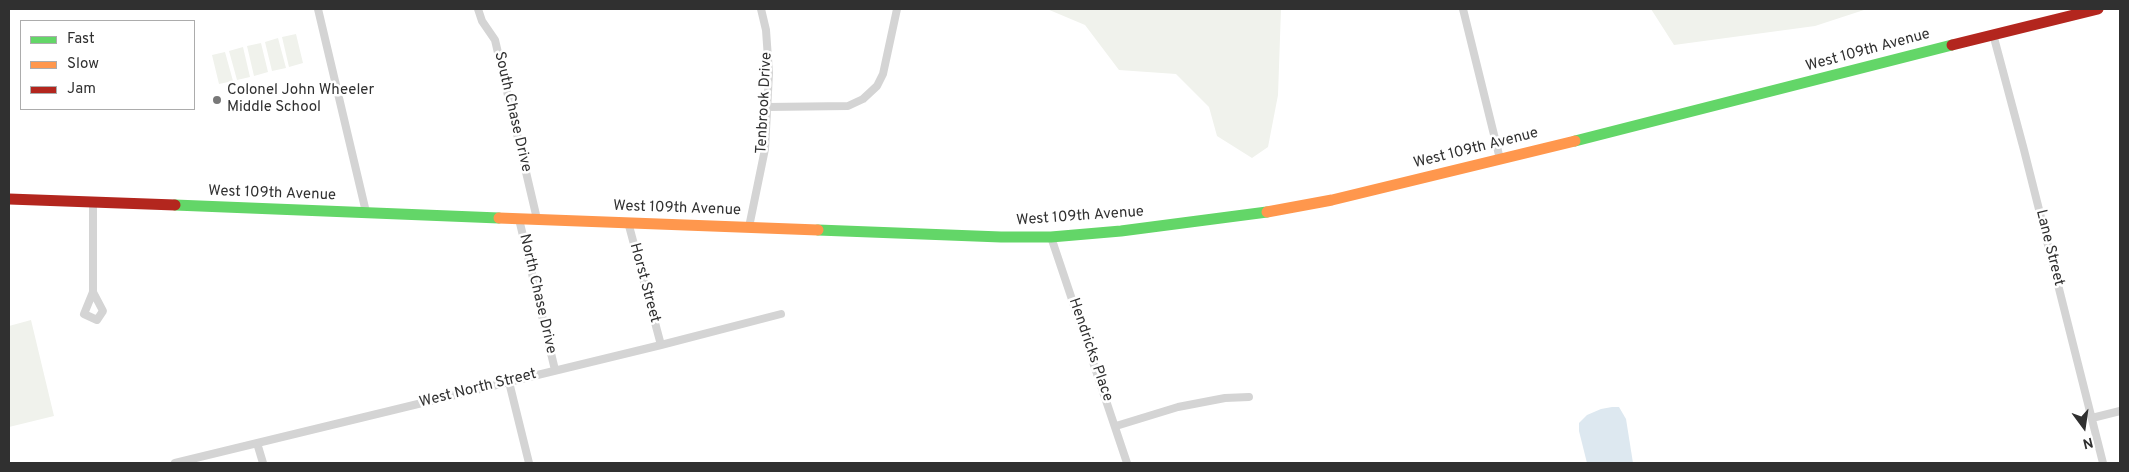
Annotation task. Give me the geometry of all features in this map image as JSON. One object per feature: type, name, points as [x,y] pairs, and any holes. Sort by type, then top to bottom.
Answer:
[{"type":"main road","name":"West 109th Avenue","points":[[9,199],[971,236],[1051,237],[1192,223],[1332,200],[1702,110],[1993,34],[2098,9]]},
{"type":"street","points":[[318,9],[366,212]]},
{"type":"street","name":"South Chase Drive","points":[[478,9],[482,21],[495,40],[537,219]]},
{"type":"street","name":"Tenbrook Drive","points":[[748,226],[765,150],[769,73],[766,30],[761,9]]},
{"type":"street","points":[[767,106],[848,106],[864,99],[877,86],[883,74],[897,9]]},
{"type":"street","points":[[1463,9],[1500,159]]},
{"type":"street","name":"Lane Street","points":[[1993,34],[2103,463]]},
{"type":"street","points":[[93,202],[93,292]]},
{"type":"street","name":"North Chase Drive","points":[[519,218],[554,370]]},
{"type":"street","name":"Horst Street","points":[[628,222],[661,345]]},
{"type":"street","name":"Hendricks Place","points":[[1051,237],[1128,463]]},
{"type":"street","name":"West North Street","points":[[174,463],[781,314]]},
{"type":"street","points":[[509,382],[530,463]]},
{"type":"street","points":[[1116,426],[1178,407],[1225,398],[1249,397]]},
{"type":"street","points":[[2092,418],[2120,411]]},
{"type":"street","points":[[257,443],[263,463]]},
{"type":"shaded area","points":[[1047,9],[1281,9],[1278,95],[1268,147],[1252,158],[1217,136],[1209,107],[1176,74],[1119,70],[1085,25]]},
{"type":"shaded area","points":[[1651,9],[1867,9],[1815,26],[1674,45]]},
{"type":"shaded area","points":[[296,34],[303,63],[289,67],[282,37]]},
{"type":"shaded area","points":[[278,38],[286,68],[272,71],[265,42]]},
{"type":"shaded area","points":[[261,43],[268,72],[254,76],[247,46]]},
{"type":"shaded area","points":[[243,47],[250,77],[237,80],[229,51]]},
{"type":"shaded area","points":[[225,52],[233,81],[219,84],[212,55]]},
{"type":"shaded area","points":[[31,320],[54,416],[9,427],[9,326]]},
{"type":"shaded area","points":[[1612,407],[1619,407],[1626,419],[1633,463],[1587,463],[1579,431],[1579,423],[1587,415]]},
{"type":"traffic: fast","points":[[1575,141],[1952,45]]},
{"type":"traffic: fast","points":[[175,205],[499,218]]},
{"type":"traffic: fast","points":[[818,230],[1001,237],[1051,237],[1121,231],[1267,212]]},
{"type":"traffic: slow","points":[[1267,212],[1332,200],[1575,141]]},
{"type":"traffic: slow","points":[[499,218],[818,230]]},
{"type":"traffic: jam","points":[[1952,45],[2098,9]]},
{"type":"traffic: jam","points":[[9,199],[175,205]]},
{"type":"place","name":"Colonel John Wheeler Middle School","points":[[217,100]]}]
